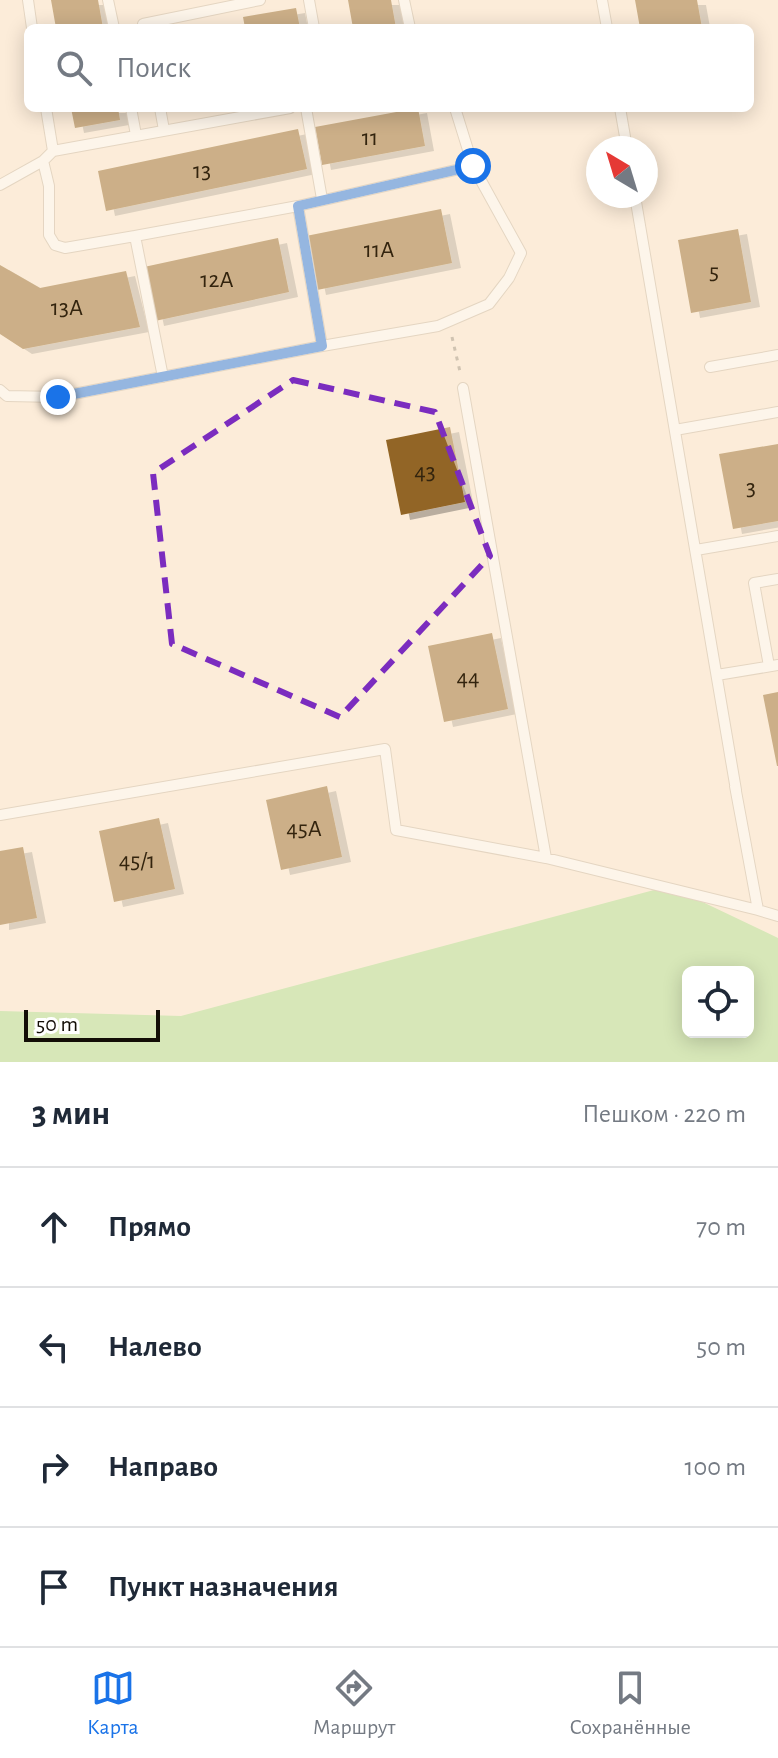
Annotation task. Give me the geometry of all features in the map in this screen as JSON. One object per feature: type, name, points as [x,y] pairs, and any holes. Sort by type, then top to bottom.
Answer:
[{"type":"lane","points":[[28,0],[31,24]]},
{"type":"lane","points":[[108,0],[113,24]]},
{"type":"lane","points":[[143,24],[221,4],[260,0]]},
{"type":"lane","points":[[309,0],[313,24]]},
{"type":"lane","points":[[404,0],[409,24]]},
{"type":"lane","points":[[602,0],[606,24]]},
{"type":"lane","points":[[47,112],[53,151]]},
{"type":"lane","points":[[132,112],[136,135]]},
{"type":"lane","points":[[161,112],[164,130]]},
{"type":"lane","points":[[0,185],[43,161],[53,151],[267,112]]},
{"type":"lane","points":[[307,112],[322,199]]},
{"type":"lane","points":[[0,390],[7,396],[58,397],[438,326],[489,304],[509,278],[521,253],[473,166],[456,112]]},
{"type":"lane","points":[[621,112],[625,136]]},
{"type":"lane","points":[[43,161],[49,186],[49,235],[55,245],[65,248],[298,206],[473,166]]},
{"type":"lane","points":[[298,206],[322,346]]},
{"type":"lane","points":[[637,208],[758,910]]},
{"type":"lane","points":[[135,236],[163,377]]},
{"type":"lane","points":[[710,367],[778,355]]},
{"type":"lane","points":[[463,388],[546,858]]},
{"type":"lane","points":[[675,430],[778,412]]},
{"type":"lane","points":[[696,550],[778,536]]},
{"type":"lane","points":[[717,675],[773,666],[754,583],[778,579]]},
{"type":"lane","points":[[0,815],[385,749],[396,830],[546,858],[778,916]]},
{"type":"path","points":[[449,321],[463,388]]},
{"type":"highlighted area","points":[[293,380],[435,412],[490,556],[340,717],[172,644],[153,473]]},
{"type":"green space","points":[[669,886],[778,938],[778,1062],[0,1062],[0,1011],[181,1016]]},
{"type":"building","points":[[51,0],[98,0],[102,24],[55,24]]},
{"type":"building","points":[[348,0],[391,0],[395,24],[352,24]]},
{"type":"building","points":[[635,0],[697,0],[701,24],[639,24]]},
{"type":"building","points":[[296,8],[299,24],[244,24],[243,17]]},
{"type":"building","points":[[72,112],[119,112],[120,120],[75,128]]},
{"type":"building","points":[[396,112],[419,112],[425,146],[322,165],[315,127]]},
{"type":"building","points":[[298,129],[307,169],[106,211],[98,171]]},
{"type":"building","points":[[441,209],[452,263],[317,290],[306,236]]},
{"type":"building","points":[[738,229],[751,302],[691,313],[678,240]]},
{"type":"building","points":[[278,238],[289,292],[155,321],[144,267]]},
{"type":"building","points":[[0,265],[40,288],[126,271],[140,327],[23,349],[0,334]]},
{"type":"building","points":[[450,427],[465,502],[401,515],[386,440]]},
{"type":"building","points":[[778,444],[778,521],[733,529],[719,454]]},
{"type":"building","points":[[492,633],[508,709],[444,722],[428,646]]},
{"type":"building","points":[[778,692],[778,766],[777,766],[763,695]]},
{"type":"building","points":[[327,786],[342,857],[281,870],[266,800]]},
{"type":"building","points":[[159,818],[175,889],[114,902],[99,831]]},
{"type":"building","points":[[23,847],[37,918],[0,925],[0,851]]},
{"type":"route","points":[[58,397],[322,346],[298,206],[473,166]]}]
